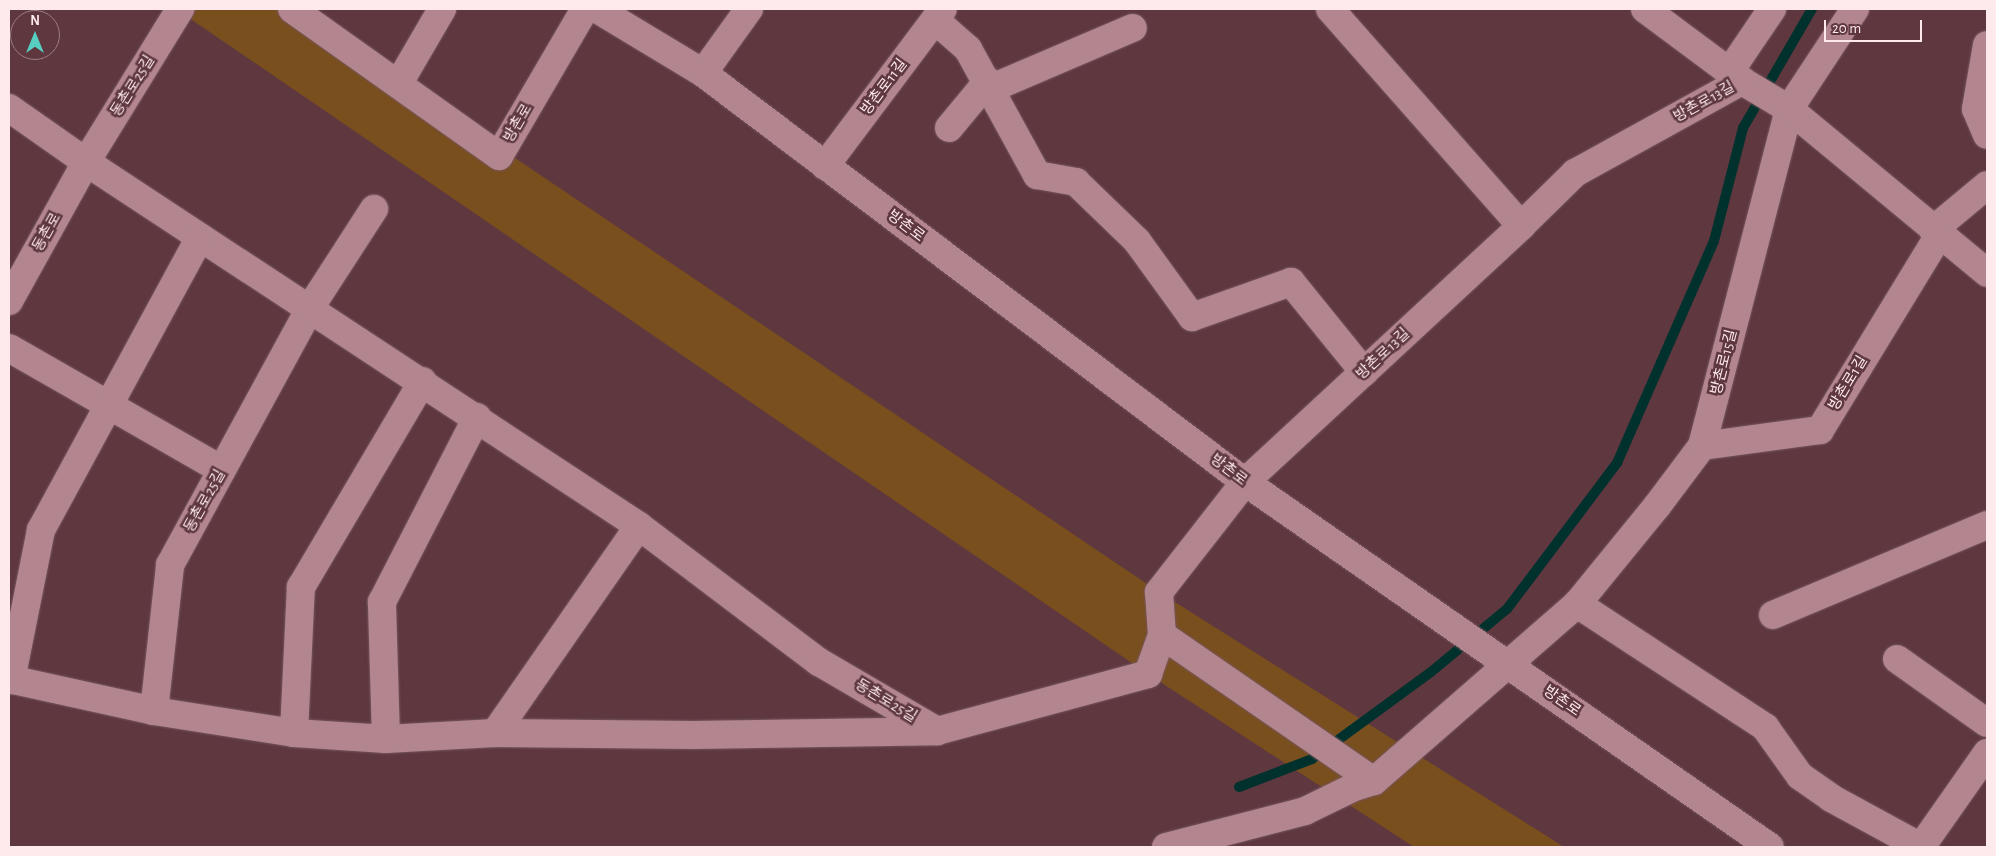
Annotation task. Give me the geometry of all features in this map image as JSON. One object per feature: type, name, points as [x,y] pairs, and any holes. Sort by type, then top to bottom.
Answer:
[{"type":"street","name":"동촌로25길","points":[[86,162],[180,9]]},
{"type":"street","name":"방촌로","points":[[292,9],[398,82],[499,156],[585,9]]},
{"type":"street","points":[[398,82],[442,9]]},
{"type":"street","name":"방촌로","points":[[597,9],[703,73],[1244,482],[1770,847]]},
{"type":"street","points":[[703,73],[749,9]]},
{"type":"street","points":[[1330,9],[1521,226]]},
{"type":"street","points":[[1645,9],[1740,79],[1789,110],[1987,272]]},
{"type":"street","name":"방촌로13길","points":[[1171,642],[1159,592],[1244,482],[1521,226],[1575,173],[1740,79],[1772,9]]},
{"type":"street","name":"방촌로15길","points":[[1166,847],[1305,811],[1374,781],[1507,663],[1577,604],[1702,446],[1789,110],[1855,9]]},
{"type":"street","points":[[939,14],[968,49],[990,85],[1037,175],[1076,182],[1137,241],[1192,317],[1291,282],[1364,372]]},
{"type":"street","name":"방촌로11길","points":[[826,166],[939,14]]},
{"type":"street","points":[[949,128],[990,85],[1134,28]]},
{"type":"street","points":[[1987,45],[1982,98],[1976,109],[1987,134]]},
{"type":"street","name":"동촌로25길","points":[[9,108],[86,162],[423,381],[639,526],[819,662],[937,731]]},
{"type":"street","name":"동촌로","points":[[9,301],[86,162]]},
{"type":"street","points":[[1936,232],[1987,185]]},
{"type":"street","points":[[310,308],[374,209]]},
{"type":"street","name":"방촌로1길","points":[[1702,446],[1820,430],[1936,232]]},
{"type":"street","points":[[10,680],[41,530],[108,403],[200,237]]},
{"type":"street","name":"동촌로25길","points":[[154,711],[170,565],[310,308]]},
{"type":"street","points":[[9,348],[222,470]]},
{"type":"street","points":[[294,733],[301,587],[423,381]]},
{"type":"street","points":[[386,739],[382,602],[477,417]]},
{"type":"street","points":[[1773,615],[1987,525]]},
{"type":"street","points":[[495,733],[639,526]]},
{"type":"street","points":[[1577,604],[1765,727],[1800,776],[1831,798],[1921,847],[1987,753]]},
{"type":"street","points":[[937,731],[1148,674],[1171,642],[1374,781]]},
{"type":"street","points":[[1897,660],[1987,722]]},
{"type":"street","name":"동촌로25길","points":[[10,680],[154,711],[294,733],[386,739],[495,733],[693,735],[937,731]]},
{"type":"shaded area","points":[[176,9],[294,9],[1159,592],[1564,847],[1414,847],[1148,674]]},
{"type":"waterway","points":[[1239,787],[1312,759],[1431,672],[1507,609],[1617,463],[1714,241],[1743,128],[1812,9]]}]
